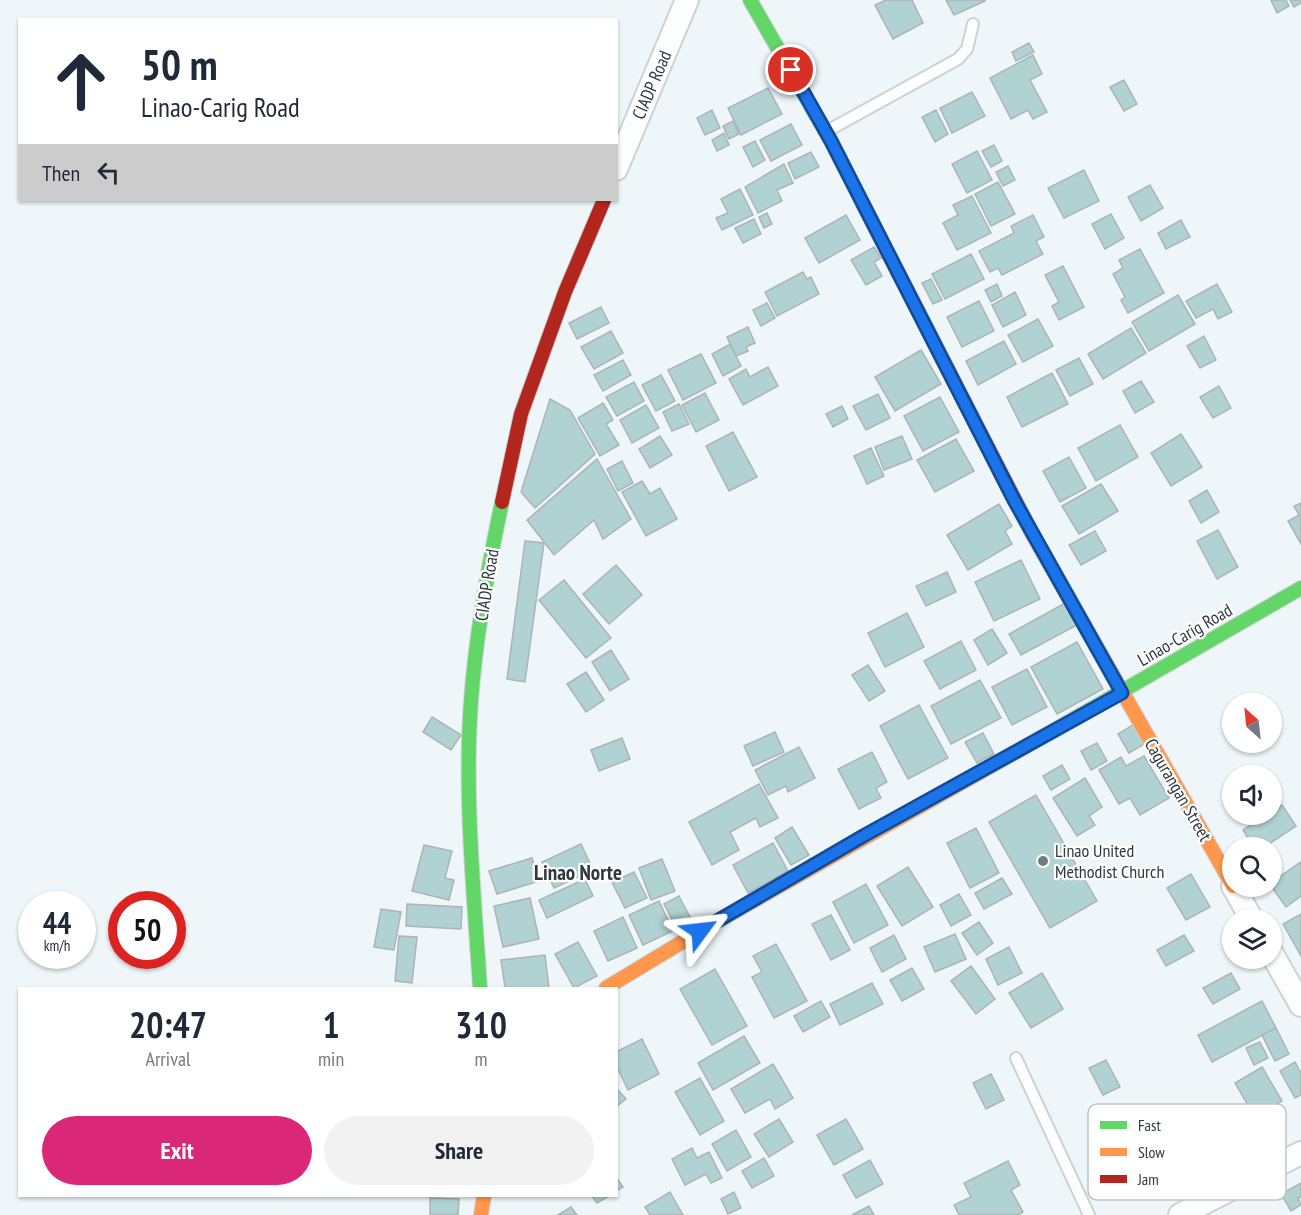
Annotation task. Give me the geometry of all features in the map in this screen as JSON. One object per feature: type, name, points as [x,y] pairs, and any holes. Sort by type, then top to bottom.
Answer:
[{"type":"street","name":"CIADP Road","points":[[618,164],[687,0]]},
{"type":"street","name":"Cagurangan Street","points":[[750,0],[826,132],[1014,500],[1222,867]]},
{"type":"street","name":"CIADP Road","points":[[480,987],[470,838],[471,701],[488,568],[522,414],[566,292],[604,201]]},
{"type":"street","name":"Linao-Carig Road","points":[[607,987],[617,979],[865,835],[1122,693],[1301,588]]},
{"type":"street","points":[[1281,969],[1301,1005]]},
{"type":"street","points":[[1286,1161],[1301,1153]]},
{"type":"street","points":[[481,1215],[484,1197]]},
{"type":"street","points":[[1180,1215],[1209,1200]]},
{"type":"lane","points":[[826,132],[958,58],[967,49],[973,24]]},
{"type":"lane","points":[[1016,1058],[1089,1215]]},
{"type":"building","points":[[886,0],[912,0],[923,23],[893,39],[875,5]]},
{"type":"building","points":[[946,0],[985,0],[985,1],[954,15]]},
{"type":"building","points":[[1271,0],[1286,0],[1289,6],[1277,13]]},
{"type":"building","points":[[1290,0],[1301,0],[1301,3],[1294,7]]},
{"type":"building","points":[[1029,43],[1034,52],[1016,61],[1012,52]]},
{"type":"building","points":[[1033,55],[1042,74],[1030,80],[1047,112],[1033,119],[1028,110],[1011,119],[990,78]]},
{"type":"building","points":[[1124,80],[1137,104],[1124,111],[1110,87]]},
{"type":"building","points":[[768,88],[782,114],[741,135],[728,108]]},
{"type":"building","points":[[972,92],[985,116],[952,133],[940,108]]},
{"type":"building","points":[[712,110],[720,128],[705,135],[697,118]]},
{"type":"building","points":[[936,110],[948,134],[935,142],[922,117]]},
{"type":"building","points":[[733,121],[739,134],[729,139],[723,126]]},
{"type":"building","points":[[791,124],[802,145],[771,161],[760,140]]},
{"type":"building","points":[[724,133],[729,145],[717,151],[712,140]]},
{"type":"building","points":[[755,141],[765,160],[753,167],[743,147]]},
{"type":"building","points":[[994,145],[1002,161],[991,167],[982,151]]},
{"type":"building","points":[[977,151],[992,180],[967,193],[952,164]]},
{"type":"building","points":[[811,152],[819,167],[795,179],[788,163]]},
{"type":"building","points":[[784,164],[793,183],[777,190],[782,201],[758,213],[745,187]]},
{"type":"building","points":[[1008,166],[1015,180],[1003,186],[996,172]]},
{"type":"building","points":[[1084,170],[1099,201],[1064,218],[1048,188]]},
{"type":"building","points":[[998,182],[1015,214],[991,226],[975,194]]},
{"type":"building","points":[[1150,185],[1163,208],[1141,221],[1128,197]]},
{"type":"building","points":[[740,189],[753,215],[722,230],[716,218],[728,213],[721,199]]},
{"type":"building","points":[[972,196],[991,233],[957,250],[943,223],[958,215],[953,205]]},
{"type":"building","points":[[767,213],[772,224],[764,228],[759,217]]},
{"type":"building","points":[[1111,214],[1124,238],[1105,249],[1092,224]]},
{"type":"building","points":[[846,215],[860,240],[819,263],[805,238]]},
{"type":"building","points":[[1033,215],[1044,237],[1036,241],[1043,254],[1002,275],[998,268],[990,272],[979,251],[1014,233],[1011,226]]},
{"type":"building","points":[[754,219],[761,234],[743,243],[735,228]]},
{"type":"building","points":[[1181,220],[1190,237],[1166,249],[1158,233]]},
{"type":"building","points":[[874,247],[881,258],[874,262],[882,276],[866,285],[851,260]]},
{"type":"building","points":[[1140,249],[1164,293],[1128,313],[1121,300],[1125,297],[1113,274],[1123,268],[1119,260]]},
{"type":"building","points":[[971,254],[984,279],[945,299],[932,274]]},
{"type":"building","points":[[1063,266],[1084,307],[1059,320],[1052,306],[1059,302],[1045,275]]},
{"type":"building","points":[[803,272],[807,279],[811,277],[819,294],[777,316],[765,292]]},
{"type":"building","points":[[931,279],[942,300],[933,304],[922,283]]},
{"type":"building","points":[[997,284],[1002,296],[991,302],[985,290]]},
{"type":"building","points":[[1217,284],[1232,312],[1218,319],[1213,309],[1196,318],[1186,301]]},
{"type":"building","points":[[1015,292],[1026,315],[1003,327],[992,305]]},
{"type":"building","points":[[1178,295],[1195,324],[1149,351],[1132,322]]},
{"type":"building","points":[[979,301],[994,331],[962,347],[947,317]]},
{"type":"building","points":[[767,303],[775,318],[761,326],[753,310]]},
{"type":"building","points":[[601,307],[609,323],[577,339],[569,323]]},
{"type":"building","points":[[1038,319],[1053,346],[1023,362],[1008,335]]},
{"type":"building","points":[[748,327],[755,343],[746,347],[748,351],[736,356],[727,337]]},
{"type":"building","points":[[1131,328],[1146,353],[1103,379],[1088,354]]},
{"type":"building","points":[[611,331],[623,353],[594,369],[581,347]]},
{"type":"building","points":[[1204,336],[1216,360],[1200,368],[1187,346]]},
{"type":"building","points":[[1004,341],[1016,364],[978,385],[966,361]]},
{"type":"building","points":[[730,344],[741,366],[723,376],[712,354]]},
{"type":"building","points":[[921,350],[941,384],[895,411],[875,377]]},
{"type":"building","points":[[701,354],[716,383],[683,400],[668,370]]},
{"type":"building","points":[[1079,358],[1093,384],[1070,396],[1056,370]]},
{"type":"building","points":[[623,360],[631,375],[603,391],[594,375]]},
{"type":"building","points":[[768,367],[778,386],[743,405],[729,379],[746,369],[750,377]]},
{"type":"building","points":[[1052,373],[1068,404],[1022,427],[1007,397]]},
{"type":"building","points":[[661,375],[675,401],[656,411],[642,385]]},
{"type":"building","points":[[1141,381],[1154,402],[1135,413],[1123,391]]},
{"type":"building","points":[[634,382],[644,401],[617,416],[606,397]]},
{"type":"building","points":[[1219,386],[1231,408],[1213,418],[1200,397]]},
{"type":"building","points":[[705,393],[719,420],[696,432],[682,405]]},
{"type":"building","points":[[878,394],[890,418],[866,430],[853,406]]},
{"type":"building","points":[[940,397],[959,432],[923,451],[904,416]]},
{"type":"building","points":[[550,399],[570,410],[595,454],[535,508],[521,492]]},
{"type":"building","points":[[603,403],[613,420],[606,424],[619,445],[600,456],[578,418]]},
{"type":"building","points":[[679,404],[689,424],[672,431],[663,412]]},
{"type":"building","points":[[646,405],[659,428],[632,443],[620,420]]},
{"type":"building","points":[[842,406],[848,419],[833,427],[826,414]]},
{"type":"building","points":[[1120,425],[1138,457],[1096,481],[1078,448]]},
{"type":"building","points":[[733,432],[757,477],[729,491],[706,446]]},
{"type":"building","points":[[1181,434],[1202,467],[1171,486],[1151,453]]},
{"type":"building","points":[[660,436],[672,455],[650,468],[639,449]]},
{"type":"building","points":[[902,436],[912,459],[884,470],[875,447]]},
{"type":"building","points":[[956,439],[974,471],[935,492],[917,460]]},
{"type":"building","points":[[871,448],[884,476],[867,484],[854,456]]},
{"type":"building","points":[[1069,457],[1086,488],[1060,502],[1043,471]]},
{"type":"building","points":[[597,459],[631,519],[603,539],[594,520],[554,555],[527,520]]},
{"type":"building","points":[[622,461],[633,483],[618,491],[607,469]]},
{"type":"building","points":[[642,481],[650,494],[660,488],[677,519],[646,536],[622,492]]},
{"type":"building","points":[[1101,484],[1118,511],[1079,534],[1062,506]]},
{"type":"building","points":[[1207,490],[1219,512],[1201,523],[1189,501]]},
{"type":"building","points":[[1301,503],[1301,544],[1288,521],[1299,515],[1294,506]]},
{"type":"building","points":[[999,504],[1012,526],[1005,531],[1012,544],[968,570],[947,535]]},
{"type":"building","points":[[1218,530],[1238,567],[1217,579],[1197,541]]},
{"type":"building","points":[[1095,531],[1106,551],[1081,565],[1069,545]]},
{"type":"building","points":[[525,541],[544,543],[525,682],[507,679]]},
{"type":"building","points":[[1021,560],[1040,599],[994,621],[975,582]]},
{"type":"building","points":[[616,565],[642,595],[609,624],[583,594]]},
{"type":"building","points":[[947,572],[956,592],[926,606],[916,586]]},
{"type":"building","points":[[564,580],[611,638],[586,658],[539,600]]},
{"type":"building","points":[[1065,603],[1077,625],[1021,655],[1009,634]]},
{"type":"building","points":[[907,613],[924,647],[885,667],[868,633]]},
{"type":"building","points":[[992,629],[1007,653],[988,665],[974,640]]},
{"type":"building","points":[[961,641],[976,670],[940,689],[924,661]]},
{"type":"building","points":[[1077,642],[1103,689],[1057,714],[1031,667]]},
{"type":"building","points":[[611,650],[629,679],[610,691],[592,662]]},
{"type":"building","points":[[868,665],[885,691],[869,701],[852,675]]},
{"type":"building","points":[[1027,669],[1047,707],[1012,725],[992,687]]},
{"type":"building","points":[[586,672],[604,700],[586,712],[567,684]]},
{"type":"building","points":[[980,680],[1001,718],[951,744],[931,706]]},
{"type":"building","points":[[919,705],[948,758],[908,779],[880,726]]},
{"type":"building","points":[[432,717],[461,735],[451,750],[423,732]]},
{"type":"building","points":[[1136,723],[1146,743],[1129,753],[1118,734]]},
{"type":"building","points":[[775,732],[784,752],[753,766],[744,746]]},
{"type":"building","points":[[983,733],[994,754],[977,763],[965,742]]},
{"type":"building","points":[[622,738],[630,759],[599,771],[591,750]]},
{"type":"building","points":[[1097,743],[1107,761],[1091,770],[1081,751]]},
{"type":"building","points":[[799,747],[815,778],[788,792],[786,786],[768,795],[755,770]]},
{"type":"building","points":[[872,752],[887,782],[876,788],[881,798],[859,809],[838,769]]},
{"type":"building","points":[[1144,756],[1169,798],[1140,815],[1130,798],[1119,804],[1099,770],[1121,757],[1126,766]]},
{"type":"building","points":[[1062,765],[1070,779],[1051,790],[1043,776]]},
{"type":"building","points":[[1085,778],[1102,807],[1089,816],[1095,825],[1077,836],[1053,798]]},
{"type":"building","points":[[759,784],[778,818],[760,827],[756,818],[730,832],[739,850],[712,865],[689,822]]},
{"type":"building","name":"Linao United Methodist Church","points":[[1036,795],[1097,901],[1050,928],[989,822]]},
{"type":"building","points":[[1282,805],[1296,826],[1280,837],[1247,837],[1243,830],[1251,825],[1282,825]]},
{"type":"building","points":[[792,827],[809,855],[791,865],[775,838]]},
{"type":"building","points":[[976,828],[999,873],[970,888],[947,843]]},
{"type":"building","points":[[773,843],[788,871],[748,893],[733,865]]},
{"type":"building","points":[[581,844],[593,870],[554,888],[542,862]]},
{"type":"building","points":[[424,845],[452,851],[445,878],[454,880],[449,900],[412,891]]},
{"type":"building","points":[[532,858],[539,881],[497,894],[489,871]]},
{"type":"building","points":[[662,859],[675,891],[651,900],[639,868]]},
{"type":"building","points":[[1301,862],[1301,896],[1286,907],[1279,897],[1282,897],[1282,875]]},
{"type":"building","points":[[908,867],[933,907],[902,926],[877,886]]},
{"type":"building","points":[[634,872],[647,898],[625,908],[612,882]]},
{"type":"building","points":[[1191,874],[1210,907],[1186,920],[1167,888]]},
{"type":"building","points":[[1002,878],[1012,894],[984,909],[975,893]]},
{"type":"building","points":[[585,879],[593,896],[547,918],[539,900]]},
{"type":"building","points":[[866,884],[888,925],[854,943],[833,902]]},
{"type":"building","points":[[959,894],[971,915],[951,926],[940,905]]},
{"type":"building","points":[[679,896],[693,923],[678,931],[664,904]]},
{"type":"building","points":[[530,898],[539,939],[503,947],[494,906]]},
{"type":"building","points":[[659,901],[673,931],[643,945],[629,915]]},
{"type":"building","points":[[407,904],[462,907],[461,929],[406,926]]},
{"type":"building","points":[[381,909],[401,912],[394,950],[374,947]]},
{"type":"building","points":[[1301,914],[1301,956],[1283,924]]},
{"type":"building","points":[[831,915],[850,950],[831,960],[812,924]]},
{"type":"building","points":[[623,917],[637,948],[608,961],[594,931]]},
{"type":"building","points":[[979,922],[993,943],[977,955],[962,933]]},
{"type":"building","points":[[955,934],[966,959],[935,972],[924,947]]},
{"type":"building","points":[[894,935],[906,959],[882,972],[870,948]]},
{"type":"building","points":[[1184,935],[1194,951],[1166,966],[1157,950]]},
{"type":"building","points":[[399,936],[417,937],[412,983],[395,981]]},
{"type":"building","points":[[578,942],[597,976],[573,987],[555,954]]},
{"type":"building","points":[[776,944],[807,1001],[774,1018],[752,977],[762,972],[753,956]]},
{"type":"building","points":[[1009,947],[1022,973],[998,985],[986,959]]},
{"type":"building","points":[[545,955],[549,987],[505,987],[501,960]]},
{"type":"building","points":[[971,966],[995,999],[976,1014],[951,981]]},
{"type":"building","points":[[912,968],[924,989],[902,1001],[890,980]]},
{"type":"building","points":[[715,969],[747,1026],[712,1045],[680,989]]},
{"type":"building","points":[[1042,973],[1063,1009],[1031,1028],[1009,993]]},
{"type":"building","points":[[1231,973],[1240,989],[1213,1004],[1203,988]]},
{"type":"building","points":[[872,983],[883,1004],[840,1025],[830,1004]]},
{"type":"building","points":[[821,1001],[830,1017],[803,1032],[794,1016]]},
{"type":"building","points":[[1262,1001],[1276,1028],[1212,1062],[1198,1035]]},
{"type":"building","points":[[1276,1028],[1289,1054],[1275,1061],[1262,1035]]},
{"type":"building","points":[[744,1036],[760,1063],[713,1090],[698,1063]]},
{"type":"building","points":[[642,1039],[659,1074],[628,1090],[618,1069],[618,1051]]},
{"type":"building","points":[[1260,1042],[1268,1058],[1254,1065],[1246,1048]]},
{"type":"building","points":[[1106,1060],[1120,1087],[1103,1095],[1089,1068]]},
{"type":"building","points":[[1295,1062],[1301,1073],[1301,1095],[1295,1098],[1280,1071]]},
{"type":"building","points":[[773,1064],[793,1098],[775,1109],[770,1099],[745,1113],[731,1089]]},
{"type":"building","points":[[1262,1067],[1282,1101],[1277,1104],[1247,1104],[1235,1083]]},
{"type":"building","points":[[991,1074],[1004,1100],[986,1109],[973,1083]]},
{"type":"building","points":[[700,1078],[724,1121],[700,1135],[675,1092]]},
{"type":"building","points":[[618,1090],[626,1099],[618,1105]]},
{"type":"building","points":[[779,1119],[793,1142],[769,1157],[754,1134]]},
{"type":"building","points":[[846,1119],[863,1149],[834,1165],[817,1135]]},
{"type":"building","points":[[736,1130],[751,1157],[727,1171],[712,1144]]},
{"type":"building","points":[[692,1148],[697,1158],[709,1152],[722,1178],[711,1183],[706,1174],[685,1185],[672,1159]]},
{"type":"building","points":[[764,1158],[774,1176],[752,1188],[742,1171]]},
{"type":"building","points":[[870,1160],[883,1184],[856,1198],[843,1175]]},
{"type":"building","points":[[1008,1161],[1020,1185],[1011,1190],[1023,1212],[1018,1215],[959,1215],[954,1205],[971,1197],[964,1183]]},
{"type":"building","points":[[618,1180],[623,1187],[618,1190]]},
{"type":"building","points":[[1301,1183],[1301,1197],[1298,1198],[1301,1205],[1291,1211],[1285,1200],[1286,1191]]},
{"type":"building","points":[[670,1192],[683,1215],[650,1215],[645,1207]]},
{"type":"building","points":[[734,1192],[741,1208],[728,1214],[721,1199]]},
{"type":"building","points":[[593,1197],[607,1197],[597,1203]]},
{"type":"building","points":[[430,1198],[459,1199],[458,1215],[430,1215]]},
{"type":"building","points":[[869,1206],[874,1215],[852,1215]]},
{"type":"building","points":[[571,1207],[577,1215],[558,1215]]},
{"type":"traffic: fast","points":[[750,0],[831,141],[863,204]]},
{"type":"traffic: fast","points":[[480,987],[471,844],[469,737],[479,626],[502,502]]},
{"type":"traffic: fast","points":[[1051,732],[1301,588]]},
{"type":"traffic: slow","points":[[1033,535],[1222,867]]},
{"type":"traffic: slow","points":[[608,987],[702,930],[1051,732]]},
{"type":"traffic: slow","points":[[481,1215],[484,1197]]},
{"type":"traffic: jam","points":[[502,502],[521,414],[565,292],[604,201]]},
{"type":"traffic: jam","points":[[863,204],[1033,535]]},
{"type":"place","name":"Linao United Methodist Church","points":[[1043,861]]},
{"type":"district","name":"Linao Norte","points":[[578,873]]},
{"type":"route","points":[[700,931],[865,835],[1122,693],[1014,500],[831,141],[791,70]]}]
